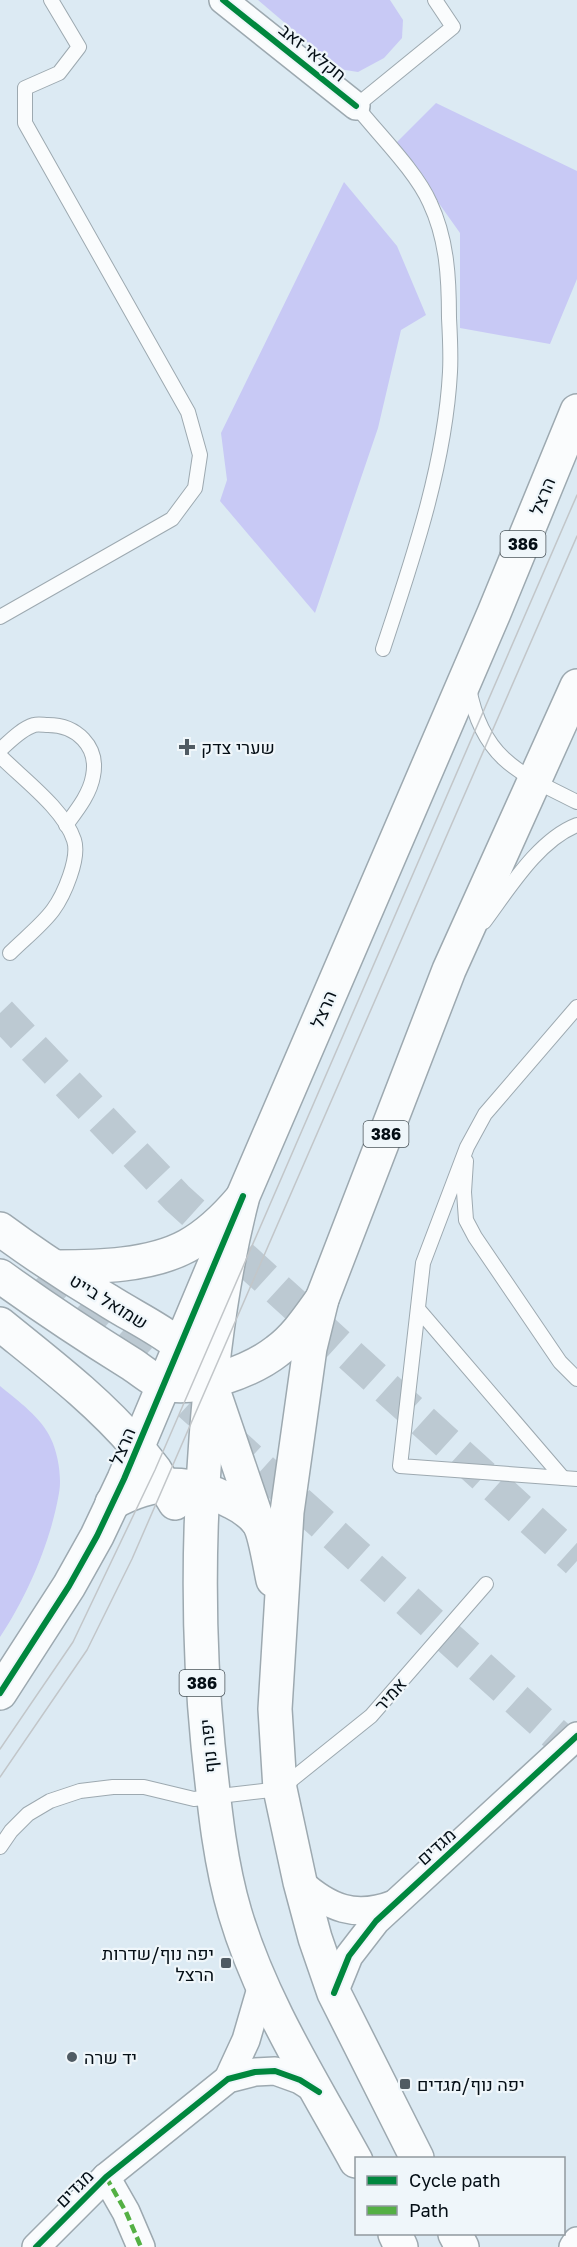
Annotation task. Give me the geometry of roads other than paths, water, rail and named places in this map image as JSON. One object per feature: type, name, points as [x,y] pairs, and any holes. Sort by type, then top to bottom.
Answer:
[{"type":"main road","name":"הרצל","points":[[0,1693],[69,1586],[112,1503],[467,675],[577,411]]},
{"type":"main road","name":"386","points":[[416,2157],[334,1993],[315,1938],[300,1882],[280,1790],[274,1709],[287,1512],[310,1347],[322,1299],[449,970],[535,780],[574,708]]},
{"type":"main road","points":[[56,1267],[109,1265],[151,1258],[186,1247],[223,1220],[243,1196]]},
{"type":"main road","name":"יפה נוף","points":[[243,1196],[223,1280],[210,1381],[202,1488],[200,1568],[202,1686],[213,1797],[225,1870],[235,1912],[262,1985],[355,2157]]},
{"type":"main road","name":"שמואל בייט","points":[[0,1229],[181,1345],[201,1364],[210,1381],[258,1522],[280,1614]]},
{"type":"main road","points":[[0,1276],[66,1323],[164,1384],[192,1385],[250,1368],[277,1352],[300,1329],[322,1299]]},
{"type":"main road","points":[[0,1324],[74,1384],[115,1421],[137,1447],[165,1485],[190,1538],[200,1568]]},
{"type":"main road","points":[[112,1503],[129,1494],[165,1485],[202,1488],[239,1506],[258,1522]]},
{"type":"street","name":"חקלאי זאב","points":[[223,0],[356,106]]},
{"type":"street","name":"מגדים","points":[[334,1993],[342,1971],[359,1940],[394,1904],[577,1736]]},
{"type":"street","points":[[300,1882],[322,1899],[347,1910],[378,1910],[394,1904]]},
{"type":"street","name":"מגדים","points":[[228,2079],[246,2040],[262,1985]]},
{"type":"street","name":"מגדים","points":[[36,2247],[106,2177],[228,2079],[255,2072],[275,2072],[300,2079],[319,2092]]},
{"type":"street","points":[[106,2177],[126,2212],[141,2247]]},
{"type":"street","points":[[573,2247],[577,2241]]},
{"type":"lane","points":[[0,617],[172,519],[195,488],[200,455],[188,412],[25,123],[25,88],[59,73],[79,47],[51,0]]},
{"type":"lane","points":[[382,649],[428,504],[441,439],[450,373],[449,282],[442,232],[429,200],[411,173],[356,106],[453,27],[435,0]]},
{"type":"lane","points":[[467,675],[472,704],[488,742],[505,760],[535,780],[577,802]]},
{"type":"lane","points":[[0,750],[18,734],[35,725],[58,725],[75,730],[85,741],[91,753],[94,774],[80,805],[66,825]]},
{"type":"lane","points":[[0,756],[58,813],[75,841],[74,858],[63,893],[53,910],[10,952]]},
{"type":"lane","points":[[449,970],[529,864],[559,835],[577,825]]},
{"type":"lane","points":[[577,1007],[485,1114],[467,1147],[423,1263],[400,1466],[577,1479]]},
{"type":"lane","points":[[467,1147],[464,1192],[466,1220],[475,1237],[560,1362],[577,1379]]},
{"type":"lane","points":[[418,1309],[563,1478]]},
{"type":"lane","name":"אמיר","points":[[280,1790],[371,1716],[486,1584]]},
{"type":"lane","points":[[0,1847],[11,1831],[28,1814],[50,1801],[80,1791],[113,1787],[144,1787],[194,1799],[280,1790]]},
{"type":"tunnel","points":[[0,1013],[177,1198],[577,1561]]},
{"type":"tunnel","points":[[47,1269],[91,1315],[577,1754]]},
{"type":"tram line","points":[[0,1749],[73,1642],[155,1470],[577,495]]},
{"type":"tram line","points":[[0,1777],[87,1650],[132,1559],[577,536]]},
{"type":"place","name":"שערי צדק","points":[[187,747]]},
{"type":"place","name":"יפה נוף/שדרות הרצל","points":[[226,1963]]},
{"type":"place","name":"יד שרה","points":[[72,2057]]},
{"type":"place","name":"יפה נוף/מגדים","points":[[405,2084]]}]
